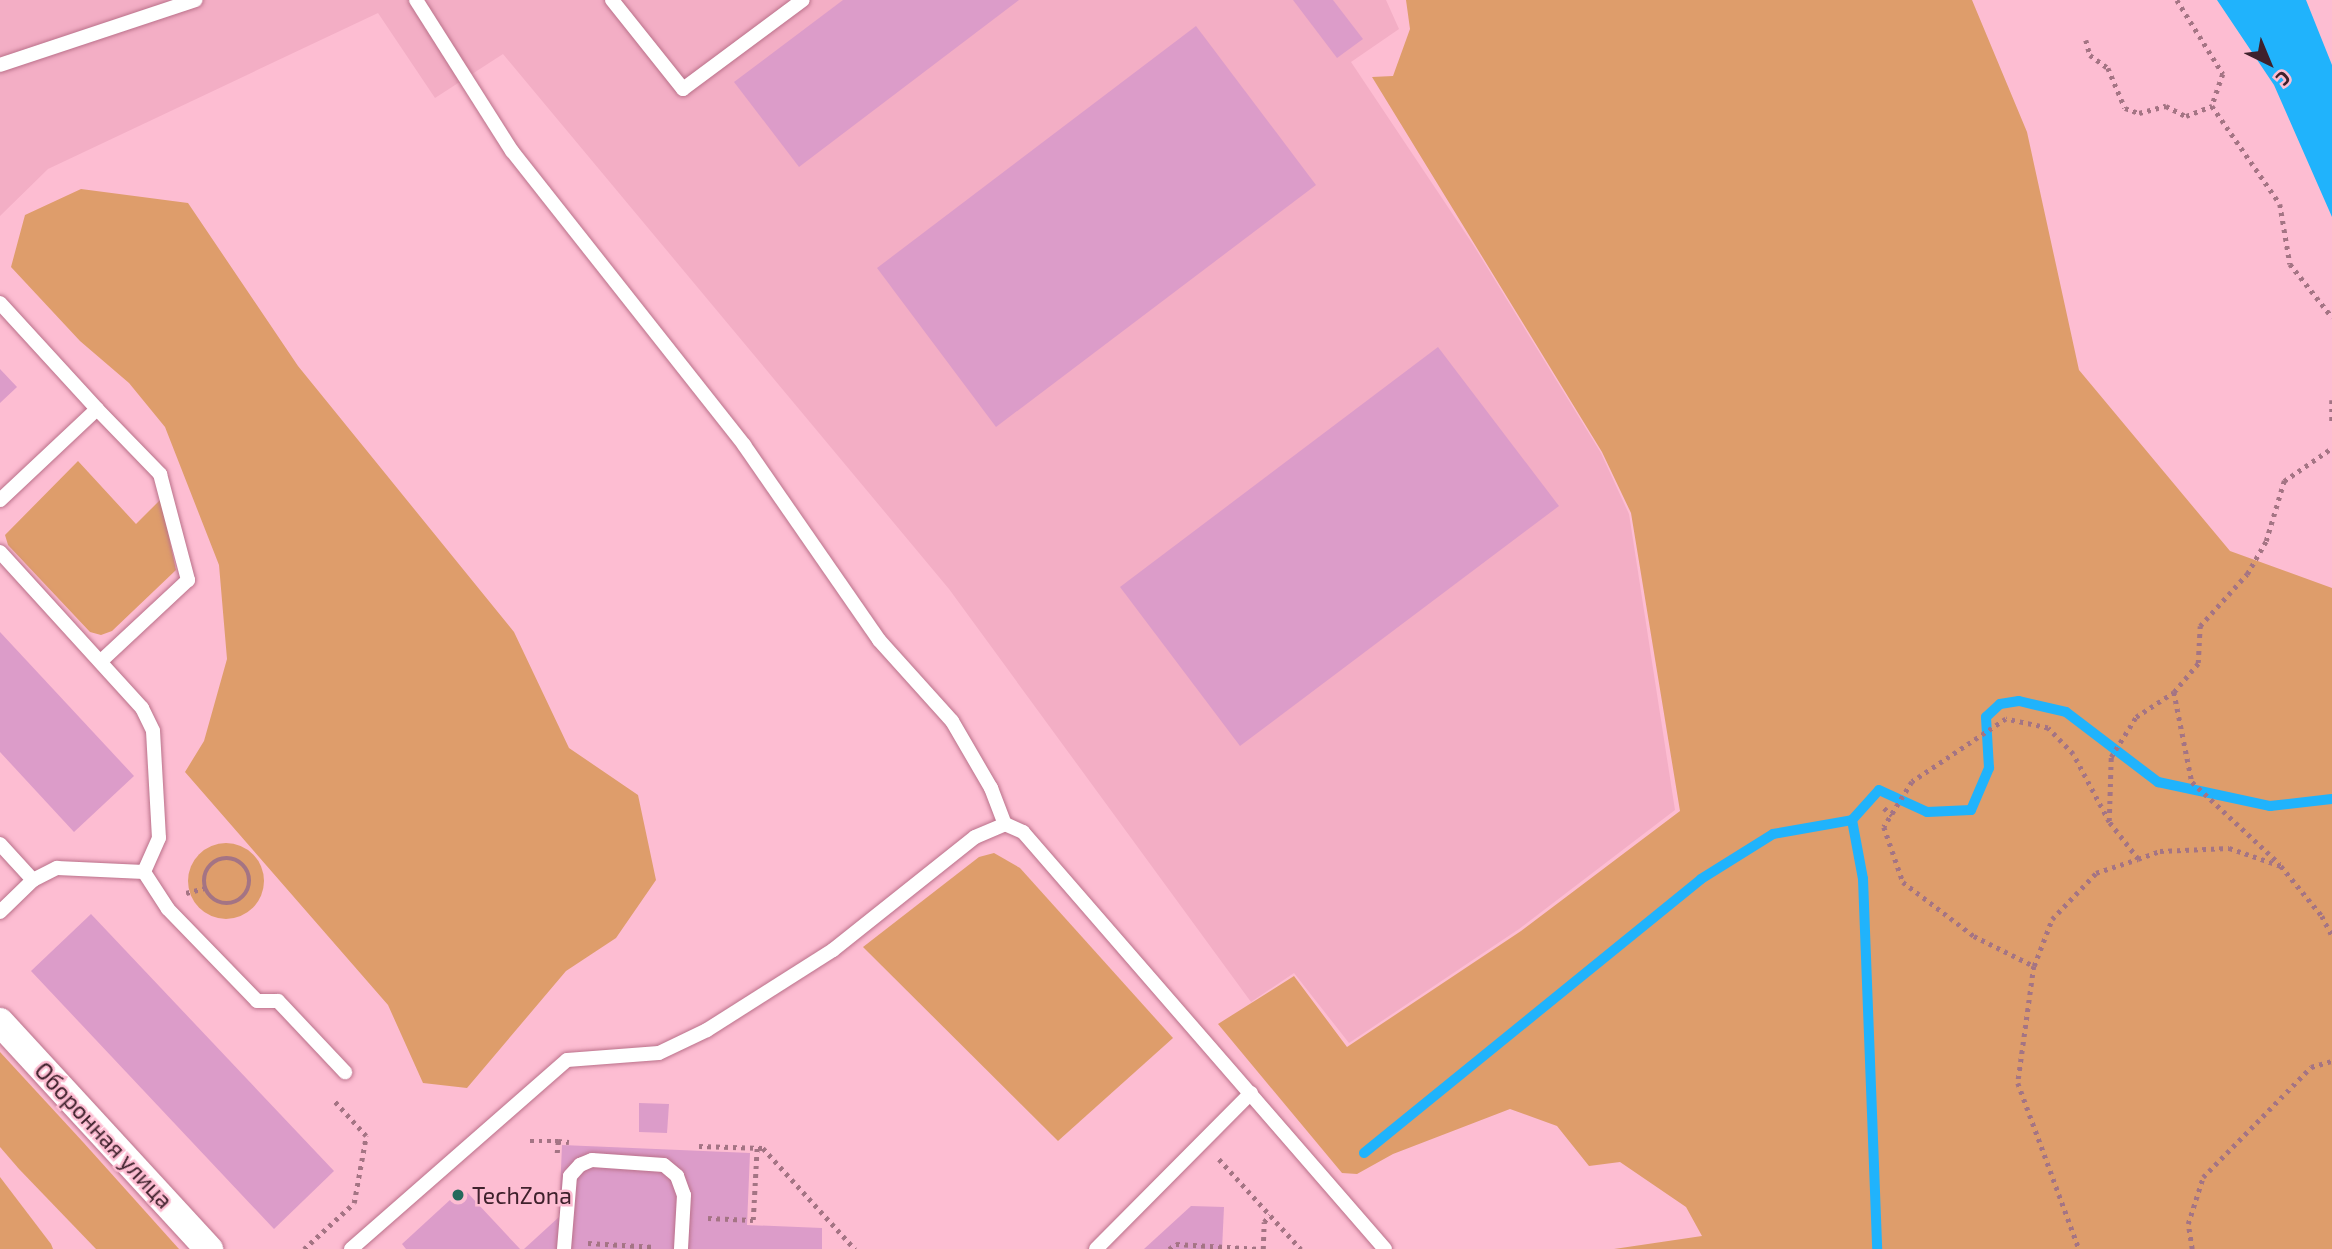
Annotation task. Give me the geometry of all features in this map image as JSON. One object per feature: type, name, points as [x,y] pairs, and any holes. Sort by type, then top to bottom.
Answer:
[{"type":"street","name":"Оборонная улица","points":[[0,1022],[209,1249]]},
{"type":"lane","points":[[0,65],[195,0]]},
{"type":"lane","points":[[416,0],[512,151],[744,445],[879,640],[952,721],[991,788],[1005,824],[1023,832],[1385,1249]]},
{"type":"lane","points":[[612,0],[683,89],[803,0]]},
{"type":"lane","points":[[0,303],[160,474],[188,580],[101,661]]},
{"type":"lane","points":[[0,500],[97,409]]},
{"type":"lane","points":[[0,552],[142,708],[153,731],[159,838],[144,872]]},
{"type":"lane","points":[[351,1249],[567,1060],[659,1053],[707,1030],[833,950],[975,837],[1005,824]]},
{"type":"lane","points":[[0,844],[33,880]]},
{"type":"lane","points":[[0,912],[33,880],[57,868],[144,872]]},
{"type":"lane","points":[[144,872],[168,909],[257,1001],[278,1001],[345,1072]]},
{"type":"lane","points":[[1096,1249],[1251,1093]]},
{"type":"lane","points":[[563,1246],[569,1219],[570,1177],[580,1165],[592,1160],[664,1165],[677,1176],[684,1195],[681,1249]]},
{"type":"path","points":[[2086,40],[2090,55],[2108,68],[2125,107],[2138,113],[2166,106],[2186,116],[2212,106],[2223,74],[2176,0]]},
{"type":"path","points":[[2212,106],[2280,204],[2290,264],[2332,317]]},
{"type":"path","points":[[2332,401],[2332,423]]},
{"type":"path","points":[[2109,822],[2111,757],[2136,717],[2174,692],[2198,663],[2200,626],[2247,574],[2266,541],[2284,481],[2332,448]]},
{"type":"path","points":[[2174,692],[2192,782],[2281,866],[2322,916],[2332,936]]},
{"type":"path","points":[[2034,966],[1975,936],[1903,882],[1884,827],[1912,782],[2006,719],[2048,728],[2073,754],[2109,822],[2138,859]]},
{"type":"path","points":[[1884,808],[1892,815]]},
{"type":"path","points":[[2079,1249],[2018,1083],[2034,966],[2052,919],[2096,873],[2160,851],[2229,848],[2281,866]]},
{"type":"path","points":[[221,859],[233,859],[249,875],[244,897],[234,904],[222,904],[205,888],[211,866],[221,859]]},
{"type":"path","points":[[2192,1249],[2188,1224],[2203,1177],[2311,1067],[2332,1060]]},
{"type":"path","points":[[304,1249],[354,1203],[366,1136],[334,1101]]},
{"type":"path","points":[[530,1141],[558,1141]]},
{"type":"path","points":[[1202,1141],[1301,1249]]},
{"type":"path","points":[[699,1146],[762,1148],[855,1249]]},
{"type":"path","points":[[563,1246],[660,1247],[661,1215],[753,1220],[757,1147]]},
{"type":"path","points":[[1169,1249],[1176,1244],[1262,1249],[1264,1222],[1270,1216]]},
{"type":"shaded area","points":[[0,0],[1386,0],[1399,29],[1351,62],[1474,246],[1601,453],[1629,514],[1675,810],[1519,929],[1349,1043],[1294,973],[1251,1002],[949,589],[503,54],[435,98],[378,13],[48,169],[0,216]]},
{"type":"shaded area","points":[[1406,0],[1972,0],[2027,132],[2079,370],[2230,551],[2332,588],[2332,1249],[1614,1249],[1702,1236],[1686,1207],[1620,1162],[1589,1166],[1557,1126],[1510,1109],[1393,1154],[1357,1174],[1342,1173],[1218,1024],[1294,976],[1347,1047],[1521,931],[1680,811],[1631,513],[1602,452],[1372,77],[1393,76],[1410,29]]},
{"type":"shaded area","points":[[81,189],[188,203],[298,366],[514,632],[569,748],[638,795],[656,880],[616,938],[566,971],[467,1088],[423,1083],[388,1005],[185,772],[204,741],[227,659],[219,565],[165,427],[129,383],[80,341],[11,267],[25,215]]},
{"type":"shaded area","points":[[78,461],[136,524],[161,499],[176,570],[112,631],[101,635],[90,632],[8,545],[5,535]]},
{"type":"shaded area","points":[[226,843],[241,846],[253,854],[261,866],[264,881],[261,896],[253,908],[241,916],[226,919],[211,916],[199,908],[191,896],[188,881],[191,866],[199,854],[211,846]]},
{"type":"shaded area","points":[[994,853],[1020,868],[1173,1038],[1058,1141],[863,947],[979,857]]},
{"type":"shaded area","points":[[0,1052],[179,1249],[96,1249],[19,1169],[0,1147]]},
{"type":"shaded area","points":[[0,1177],[51,1244],[53,1249],[0,1249]]},
{"type":"water","points":[[2217,0],[2306,0],[2332,65],[2332,217],[2274,85]]},
{"type":"building","points":[[843,0],[1019,0],[799,167],[734,82]]},
{"type":"building","points":[[1293,0],[1333,0],[1363,39],[1337,58]]},
{"type":"building","points":[[1196,26],[1316,185],[996,427],[877,268]]},
{"type":"building","points":[[1438,347],[1559,506],[1240,746],[1120,587]]},
{"type":"building","points":[[0,369],[17,387],[0,403]]},
{"type":"building","points":[[0,632],[134,776],[74,832],[0,752]]},
{"type":"building","points":[[91,914],[334,1171],[274,1229],[31,971]]},
{"type":"building","points":[[639,1103],[669,1104],[667,1133],[639,1132]]},
{"type":"building","points":[[562,1145],[750,1153],[747,1225],[822,1228],[822,1249],[524,1249],[559,1217]]},
{"type":"building","points":[[463,1188],[520,1249],[406,1249],[402,1244]]},
{"type":"building","points":[[1191,1206],[1224,1207],[1222,1249],[1144,1249]]},
{"type":"waterway","points":[[1364,1153],[1701,879],[1773,834],[1852,820],[1879,790],[1927,812],[1971,810],[1989,768],[1986,717],[2000,704],[2019,701],[2066,712],[2158,782],[2270,806],[2332,799]]},
{"type":"waterway","points":[[1852,820],[1863,879],[1877,1249]]},
{"type":"place","name":"TechZona","points":[[458,1195]]}]
